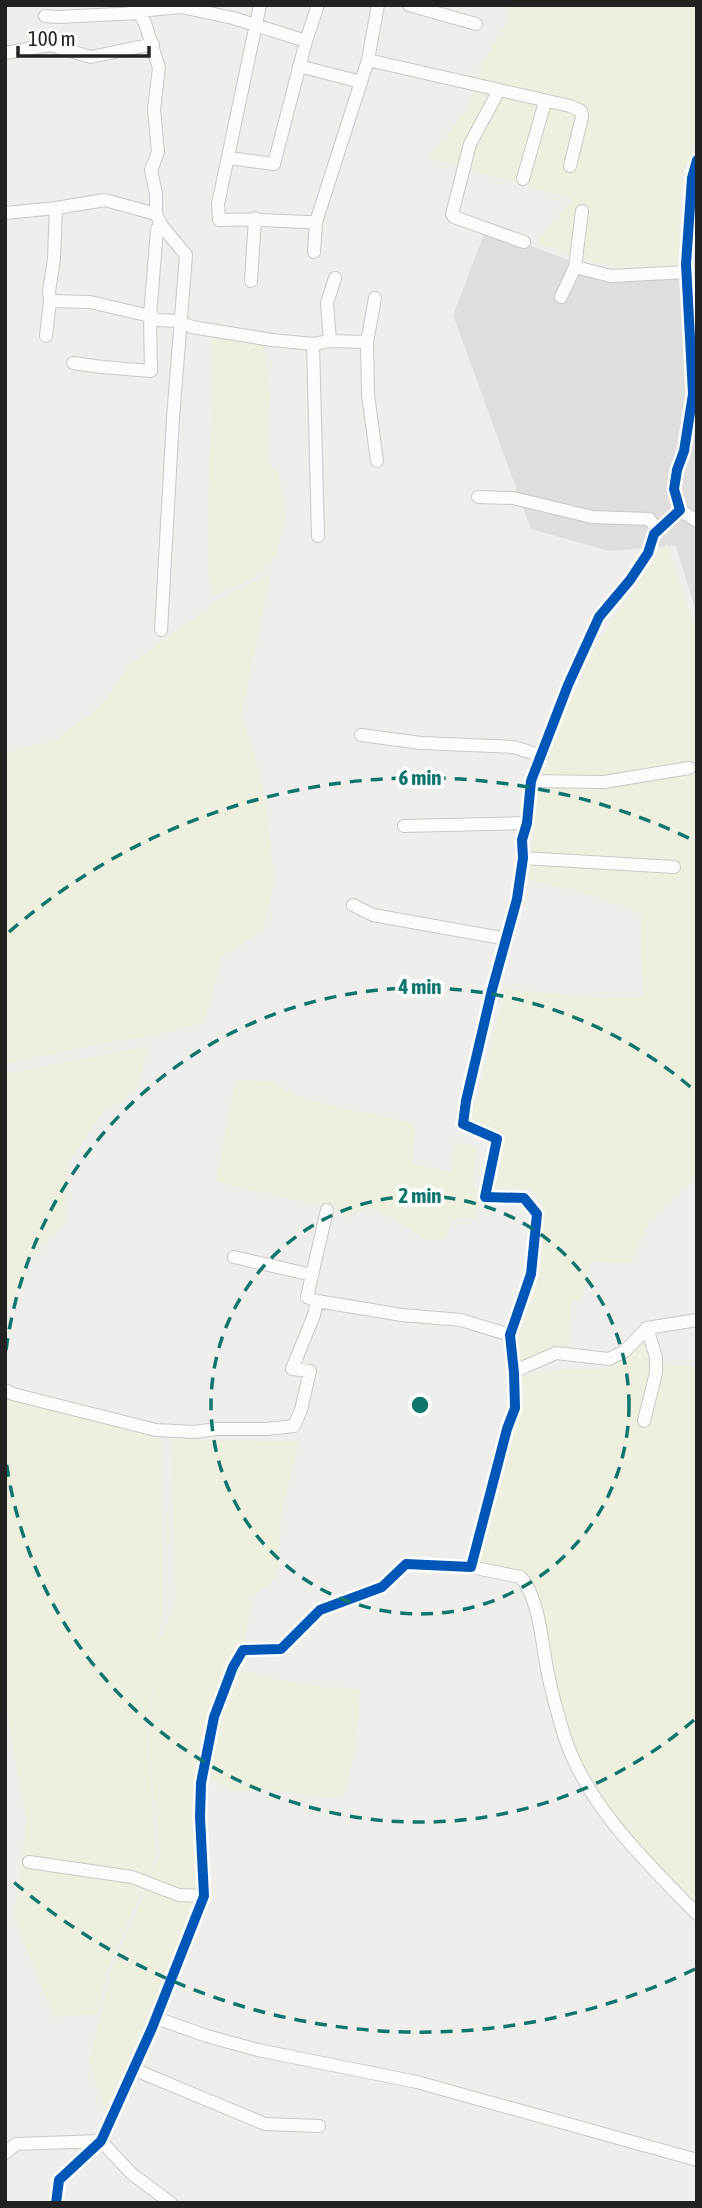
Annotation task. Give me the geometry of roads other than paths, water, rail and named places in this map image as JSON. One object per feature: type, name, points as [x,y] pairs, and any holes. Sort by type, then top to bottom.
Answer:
[{"type":"street","points":[[260,5],[218,204],[219,220],[255,218],[281,222],[316,222]]},
{"type":"street","points":[[229,158],[274,164],[318,5]]},
{"type":"street","points":[[314,252],[316,222],[368,60],[378,5]]},
{"type":"street","points":[[409,5],[476,24]]},
{"type":"street","points":[[45,16],[181,7],[306,41]]},
{"type":"street","points":[[73,363],[151,370],[150,316],[159,220],[151,170],[158,152],[154,109],[159,68],[153,44],[137,10]]},
{"type":"street","points":[[5,53],[50,45],[91,57],[153,44]]},
{"type":"street","points":[[368,60],[570,106],[581,111],[582,117],[570,166]]},
{"type":"street","points":[[299,66],[361,82]]},
{"type":"street","points":[[499,90],[470,144],[452,214],[524,242]]},
{"type":"street","points":[[523,179],[545,102]]},
{"type":"street","points":[[697,160],[692,178],[693,220],[686,272],[693,394],[684,451],[674,489],[680,510],[697,521]]},
{"type":"street","points":[[5,213],[105,200],[159,220],[186,255],[173,418],[161,630]]},
{"type":"street","points":[[46,336],[56,208]]},
{"type":"street","points":[[561,296],[575,267],[582,211]]},
{"type":"street","points":[[251,281],[255,218]]},
{"type":"street","points":[[575,267],[611,276],[686,272]]},
{"type":"street","points":[[330,341],[327,303],[335,278]]},
{"type":"street","points":[[376,298],[367,342],[368,396],[377,461]]},
{"type":"street","points":[[50,301],[90,302],[157,320],[178,321],[192,327],[272,340],[313,344],[330,341],[367,342]]},
{"type":"street","points":[[313,344],[318,536]]},
{"type":"street","points":[[478,497],[513,498],[592,517],[649,519],[658,530]]},
{"type":"street","points":[[471,1567],[507,1429],[515,1408],[510,1335],[531,1274],[537,1214],[524,1198],[485,1198],[496,1139],[463,1124],[466,1101],[517,899],[531,781],[568,685],[599,617],[630,580],[648,553],[654,534],[680,510]]},
{"type":"street","points":[[361,735],[421,743],[514,747],[542,756]]},
{"type":"street","points":[[531,781],[604,782],[689,768]]},
{"type":"street","points":[[404,826],[527,823]]},
{"type":"street","points":[[523,858],[674,867]]},
{"type":"street","points":[[352,905],[373,915],[507,939]]},
{"type":"street","points":[[327,1210],[307,1297],[402,1315],[461,1320],[510,1335]]},
{"type":"street","points":[[234,1257],[312,1275]]},
{"type":"street","points":[[5,1390],[156,1430],[195,1432],[294,1426],[309,1384],[310,1371],[292,1369],[317,1301]]},
{"type":"street","points":[[514,1373],[556,1353],[609,1359],[625,1351],[647,1328],[697,1320]]},
{"type":"street","points":[[644,1421],[656,1373],[656,1357],[647,1328]]},
{"type":"street","points":[[56,2203],[59,2180],[101,2141],[156,2018],[204,1896],[201,1783],[214,1717],[233,1667],[243,1650],[281,1649],[320,1610],[382,1587],[407,1564],[471,1567],[520,1577],[524,1581],[536,1610],[548,1676],[565,1737],[582,1779],[653,1869],[697,1914]]},
{"type":"street","points":[[29,1862],[132,1877],[178,1895],[204,1896]]},
{"type":"street","points":[[156,2018],[258,2050],[417,2082],[697,2160]]},
{"type":"street","points":[[133,2069],[265,2124],[319,2126]]},
{"type":"street","points":[[5,2153],[16,2144],[101,2141],[132,2174],[169,2202]]}]
